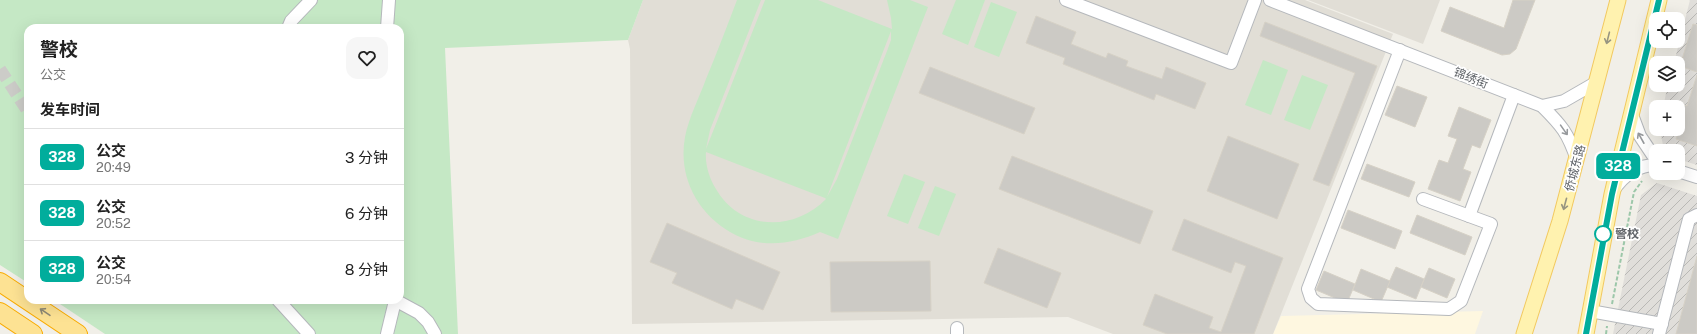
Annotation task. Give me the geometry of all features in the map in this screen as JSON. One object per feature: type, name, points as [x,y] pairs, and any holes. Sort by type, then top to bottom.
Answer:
[{"type":"highway","points":[[0,282],[24,298]]},
{"type":"highway","points":[[33,304],[78,334]]},
{"type":"highway","points":[[0,312],[33,334]]},
{"type":"main road","name":"侨城东路","points":[[1524,334],[1560,221],[1618,0]]},
{"type":"main road","points":[[1586,334],[1612,194],[1659,0]]},
{"type":"street","points":[[290,24],[311,0]]},
{"type":"street","points":[[387,24],[389,0]]},
{"type":"street","points":[[1066,0],[1231,64],[1256,0]]},
{"type":"street","name":"锦绣街","points":[[1270,0],[1542,106],[1560,123],[1569,137],[1577,160]]},
{"type":"street","points":[[1400,50],[1308,289],[1311,298],[1318,304],[1449,309],[1461,301],[1491,224],[1423,199]]},
{"type":"street","points":[[1542,106],[1564,101],[1597,82]]},
{"type":"street","points":[[1469,216],[1514,95]]},
{"type":"street","points":[[1631,112],[1640,136],[1649,150]]},
{"type":"street","points":[[1612,194],[1618,183],[1634,170],[1649,166]]},
{"type":"street","points":[[1685,176],[1697,177]]},
{"type":"street","points":[[1590,310],[1660,329],[1689,219],[1697,215]]},
{"type":"street","points":[[282,304],[309,334]]},
{"type":"street","points":[[387,334],[394,304]]},
{"type":"street","points":[[404,304],[419,313],[428,322],[434,334]]},
{"type":"path","points":[[1606,334],[1634,192],[1644,179]]},
{"type":"shaded area","points":[[643,0],[1305,0],[1393,34],[1273,334],[1113,334],[1068,317],[632,324],[630,49],[628,40]]},
{"type":"shaded area","points":[[1308,0],[1440,0],[1423,44]]},
{"type":"shaded area","points":[[1690,0],[1697,0],[1697,165],[1685,161],[1685,144],[1663,144],[1661,136],[1685,136],[1685,100],[1665,100],[1666,92],[1685,92],[1685,56],[1676,56],[1678,48],[1685,48],[1685,20]]},
{"type":"shaded area","points":[[1657,183],[1697,196],[1697,334],[1613,334],[1641,195]]},
{"type":"shaded area","points":[[1483,311],[1475,334],[1273,334],[1281,316]]},
{"type":"green space","points":[[0,0],[643,0],[628,40],[445,48],[458,334],[105,334],[60,304],[404,304],[404,24],[24,24],[24,280],[0,265]]},
{"type":"green space","points":[[737,0],[761,0],[710,130],[706,149],[765,0],[818,0],[892,29],[887,0],[910,0],[928,7],[838,239],[820,232],[798,240],[786,242],[764,243],[752,241],[730,232],[718,224],[699,203],[692,191],[684,165],[685,137],[692,115]],"holes":[[[891,31],[891,40],[887,51],[837,179],[827,197]],[[706,152],[825,198],[826,199],[813,210],[799,217],[783,221],[768,222],[753,219],[739,213],[726,203],[716,189],[708,171]]]},
{"type":"green space","points":[[956,0],[985,0],[968,45],[942,34]]},
{"type":"green space","points":[[991,2],[1017,12],[999,57],[974,47]]},
{"type":"green space","points":[[1263,60],[1288,70],[1271,115],[1245,105]]},
{"type":"green space","points":[[1302,75],[1328,85],[1310,130],[1284,120]]},
{"type":"green space","points":[[904,174],[925,182],[908,224],[887,216]]},
{"type":"green space","points":[[935,186],[956,194],[939,236],[918,228]]},
{"type":"building","points":[[1513,0],[1535,0],[1516,49],[1510,54],[1502,55],[1441,31],[1450,7],[1504,28]]},
{"type":"building","points":[[1036,16],[1076,32],[1071,44],[1106,58],[1108,53],[1128,61],[1126,66],[1162,79],[1166,67],[1206,83],[1195,109],[1156,94],[1154,100],[1063,64],[1065,58],[1026,43]]},
{"type":"building","points":[[1265,22],[1377,66],[1329,186],[1313,180],[1355,73],[1260,36]]},
{"type":"building","points":[[1693,24],[1697,25],[1697,72],[1685,68],[1685,56],[1683,56]]},
{"type":"building","points":[[930,67],[1035,108],[1024,134],[919,93]]},
{"type":"building","points":[[1697,75],[1697,146],[1676,139],[1677,136],[1685,136],[1685,105],[1687,106]]},
{"type":"building","points":[[1397,86],[1427,97],[1415,127],[1385,115]]},
{"type":"building","points":[[1459,107],[1491,120],[1480,148],[1472,145],[1463,169],[1471,172],[1460,201],[1428,189],[1439,160],[1448,163],[1457,139],[1448,136]]},
{"type":"building","points":[[1228,136],[1299,164],[1277,219],[1207,191]]},
{"type":"building","points":[[1012,156],[1153,211],[1140,244],[999,189]]},
{"type":"building","points":[[1367,164],[1415,182],[1409,197],[1361,179]]},
{"type":"building","points":[[1348,210],[1402,231],[1395,249],[1341,228]]},
{"type":"building","points":[[1417,215],[1472,237],[1465,255],[1410,233]]},
{"type":"building","points":[[1184,219],[1283,258],[1254,334],[1167,334],[1143,325],[1155,294],[1213,317],[1209,328],[1221,332],[1246,266],[1235,262],[1231,273],[1172,250]]},
{"type":"building","points":[[667,223],[780,272],[763,310],[736,299],[732,309],[672,283],[677,273],[650,262]]},
{"type":"building","points":[[998,248],[1061,273],[1047,308],[984,283]]},
{"type":"building","points":[[1697,256],[1697,334],[1676,334]]},
{"type":"building","points":[[930,261],[931,311],[831,312],[830,262]]},
{"type":"building","points":[[1396,267],[1424,279],[1416,299],[1387,287]]},
{"type":"building","points":[[1429,268],[1455,279],[1447,298],[1421,287]]},
{"type":"building","points":[[1361,269],[1390,281],[1381,302],[1353,290]]},
{"type":"building","points":[[1324,271],[1355,284],[1347,303],[1316,290]]},
{"type":"tunnel","points":[[0,69],[24,106]]},
{"type":"bus line","name":"328","points":[[1586,334],[1602,238],[1659,0]]},
{"type":"place","name":"警校","points":[[1603,234]]}]
